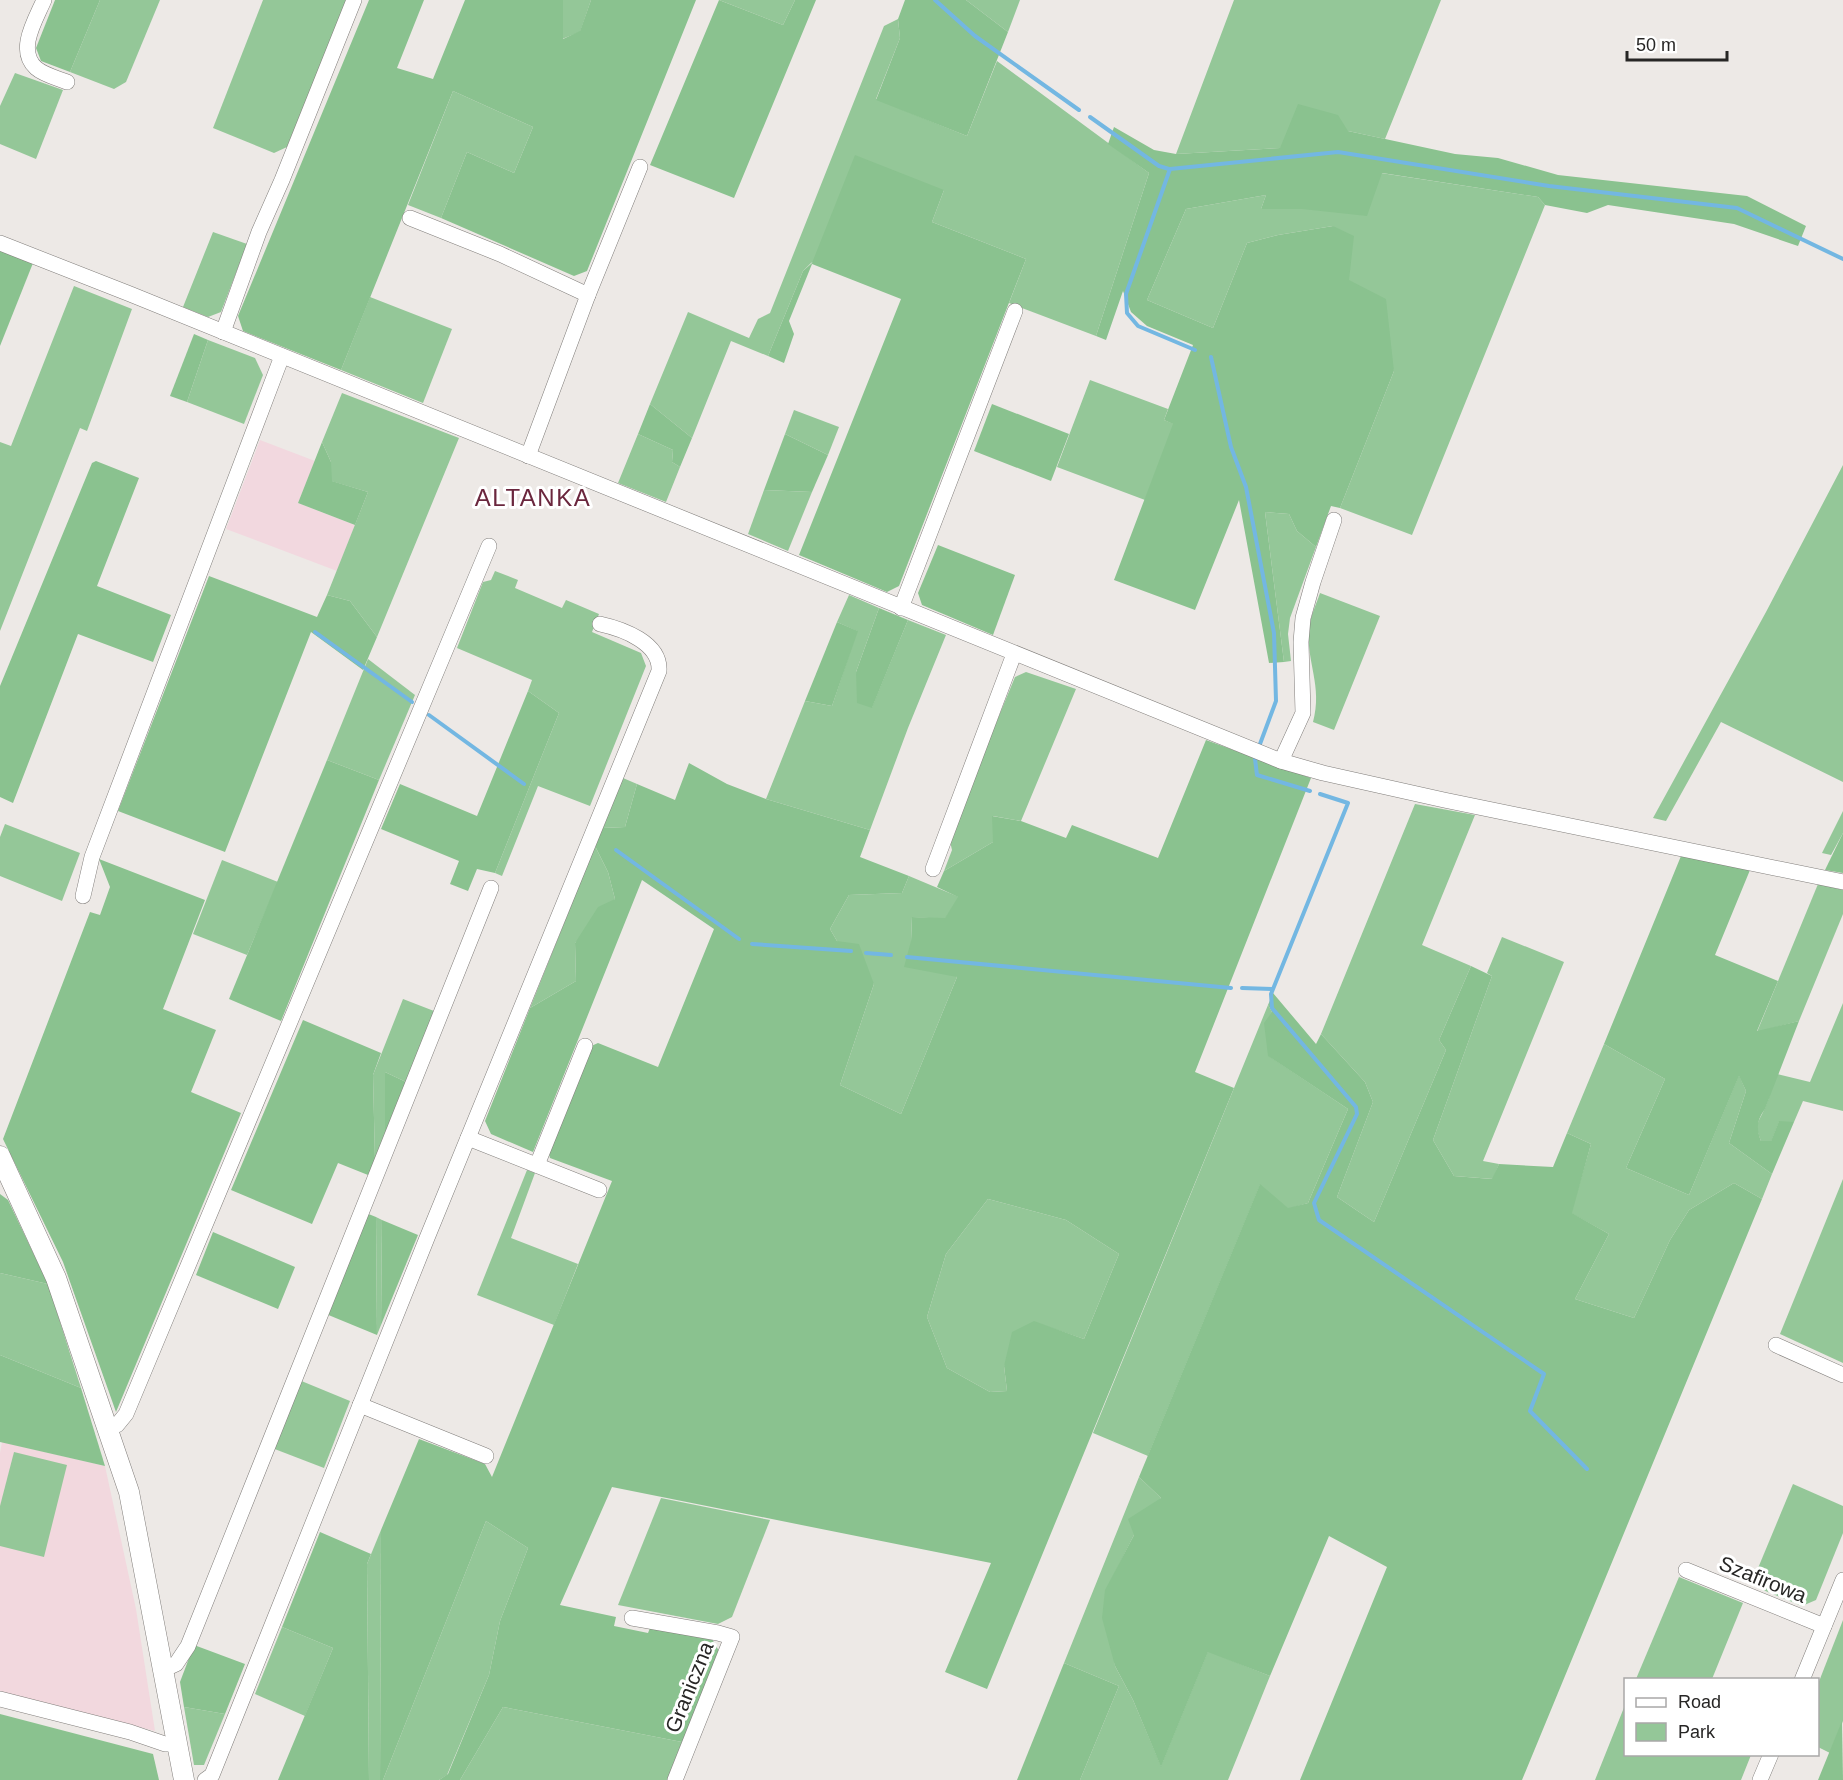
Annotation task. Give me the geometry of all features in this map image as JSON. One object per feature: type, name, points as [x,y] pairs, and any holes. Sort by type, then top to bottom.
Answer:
[{"type":"street","points":[[44,0],[29,37],[27,52],[36,68],[67,82]]},
{"type":"street","points":[[223,332],[259,232],[354,0]]},
{"type":"street","points":[[528,456],[588,295],[640,167]]},
{"type":"street","points":[[410,218],[500,254],[588,295]]},
{"type":"street","points":[[0,243],[1281,761],[1305,769],[1444,800],[1843,882]]},
{"type":"street","points":[[901,608],[1016,310]]},
{"type":"street","points":[[83,896],[92,857],[282,356]]},
{"type":"street","points":[[1281,761],[1303,713],[1301,642],[1303,618],[1312,582],[1334,520]]},
{"type":"street","points":[[108,1428],[117,1425],[126,1414],[489,546]]},
{"type":"street","points":[[205,1780],[212,1775],[659,671],[660,664],[652,650],[639,639],[600,624]]},
{"type":"street","points":[[933,868],[1014,654]]},
{"type":"street","points":[[163,1670],[176,1664],[188,1646],[491,888]]},
{"type":"street","points":[[537,1165],[585,1046]]},
{"type":"street","points":[[468,1138],[599,1190]]},
{"type":"street","points":[[2,1165],[56,1278],[108,1428],[134,1515],[184,1780]]},
{"type":"street","points":[[1776,1345],[1843,1375]]},
{"type":"street","points":[[360,1405],[486,1456]]},
{"type":"street","name":"Szafirowa","points":[[1686,1570],[1824,1626]]},
{"type":"street","points":[[1803,1678],[1843,1580]]},
{"type":"street","name":"Graniczna","points":[[632,1618],[732,1637],[675,1780]]},
{"type":"street","points":[[0,1699],[130,1732],[165,1744],[177,1744]]},
{"type":"street","points":[[1760,1780],[1771,1756]]},
{"type":"shaded area","points":[[260,440],[315,461],[298,503],[355,525],[337,571],[226,529]]},
{"type":"shaded area","points":[[2,1442],[105,1466],[136,1609],[155,1731],[0,1694],[0,1453]]},
{"type":"green space","points":[[55,0],[100,0],[70,72],[41,61],[36,48]]},
{"type":"green space","points":[[100,0],[160,0],[126,82],[114,89],[70,72]]},
{"type":"green space","points":[[263,0],[347,0],[287,147],[274,153],[213,128]]},
{"type":"green space","points":[[369,0],[424,0],[397,68],[433,79],[465,0],[563,0],[563,39],[580,31],[591,0],[696,0],[587,271],[574,276],[441,218],[467,152],[514,173],[533,127],[453,91],[341,370],[243,331],[238,316]]},
{"type":"green space","points":[[563,0],[591,0],[580,32],[562,39]]},
{"type":"green space","points":[[719,0],[795,0],[783,25]]},
{"type":"green space","points":[[719,0],[783,25],[795,0],[816,0],[734,198],[650,165]]},
{"type":"green space","points":[[905,0],[966,0],[1008,32],[967,136],[876,100],[900,38],[898,19]]},
{"type":"green space","points":[[966,0],[1020,0],[1008,32]]},
{"type":"green space","points":[[1234,0],[1441,0],[1385,139],[1348,131],[1280,148],[1176,154]]},
{"type":"green space","points":[[898,19],[900,38],[876,99],[967,136],[997,61],[1149,173],[1096,336],[1009,303],[1026,259],[932,222],[944,190],[811,263],[803,271],[768,356],[731,341],[692,438],[650,404],[688,312],[749,338],[758,319],[770,313],[884,26]]},
{"type":"green space","points":[[15,73],[63,90],[36,159],[0,144],[0,106]]},
{"type":"green space","points":[[453,91],[533,127],[514,173],[467,152],[441,218],[408,205]]},
{"type":"green space","points":[[1298,104],[1338,115],[1348,131],[1455,154],[1498,158],[1558,175],[1747,196],[1806,226],[1798,246],[1734,224],[1608,205],[1587,213],[1545,205],[1538,197],[1382,173],[1367,216],[1302,209],[1261,209],[1266,195],[1186,209],[1147,300],[1213,328],[1247,243],[1278,235],[1333,226],[1354,236],[1349,280],[1386,299],[1394,371],[1340,508],[1331,506],[1316,547],[1297,531],[1289,514],[1265,512],[1284,662],[1269,663],[1239,500],[1195,610],[1114,580],[1173,424],[1164,420],[1193,345],[1147,326],[1131,312],[1123,291],[1106,340],[1096,336],[1149,173],[1108,144],[1114,127],[1154,150],[1176,154],[1280,148]]},
{"type":"green space","points":[[855,155],[944,190],[932,222],[1026,259],[899,586],[887,592],[799,555],[901,299],[812,264],[789,321],[794,334],[784,363],[768,356],[803,271],[812,263]]},
{"type":"green space","points":[[1381,173],[1538,197],[1545,205],[1412,535],[1340,508],[1394,371],[1348,280],[1333,226],[1278,235],[1247,243],[1213,328],[1147,300],[1186,209],[1266,195],[1261,209],[1302,209]]},
{"type":"green space","points":[[213,232],[247,244],[221,312],[208,317],[183,307]]},
{"type":"green space","points":[[0,250],[33,263],[0,346]]},
{"type":"green space","points":[[74,286],[132,309],[87,431],[80,428],[0,631],[0,442],[11,446]]},
{"type":"green space","points":[[370,297],[452,329],[423,403],[341,370]]},
{"type":"green space","points":[[194,334],[208,340],[187,402],[170,396]]},
{"type":"green space","points":[[208,340],[255,358],[263,375],[244,424],[187,402]]},
{"type":"green space","points":[[1090,380],[1168,409],[1164,420],[1174,424],[1145,500],[1057,467]]},
{"type":"green space","points":[[342,393],[459,438],[377,637],[350,601],[327,595],[368,492],[331,481],[331,462],[322,442]]},
{"type":"green space","points":[[650,404],[692,438],[680,467],[672,462],[673,450],[638,434]]},
{"type":"green space","points":[[992,404],[1069,434],[1051,481],[974,451]]},
{"type":"green space","points":[[794,410],[839,427],[828,455],[785,434]]},
{"type":"green space","points":[[638,434],[673,450],[672,462],[680,467],[666,502],[618,483]]},
{"type":"green space","points":[[785,434],[828,455],[812,492],[764,490]]},
{"type":"green space","points":[[322,442],[331,462],[332,481],[368,492],[355,525],[298,503]]},
{"type":"green space","points":[[96,461],[139,478],[97,586],[171,615],[153,662],[78,634],[13,803],[0,797],[0,686],[92,463]]},
{"type":"green space","points":[[1843,465],[1843,782],[1721,722],[1666,821],[1653,818],[1766,612]]},
{"type":"green space","points":[[764,490],[812,492],[788,551],[748,534]]},
{"type":"green space","points":[[1265,512],[1289,514],[1297,531],[1316,547],[1290,618],[1288,634],[1291,661],[1284,662]]},
{"type":"green space","points":[[938,545],[1015,575],[993,635],[922,605],[918,593]]},
{"type":"green space","points":[[495,571],[518,580],[515,588],[562,608],[566,600],[599,614],[592,632],[641,653],[646,666],[590,806],[538,786],[502,876],[495,873],[559,713],[528,691],[532,680],[457,648],[483,582],[491,580]]},
{"type":"green space","points":[[209,576],[317,617],[327,595],[350,601],[377,637],[363,670],[311,632],[225,852],[118,811]]},
{"type":"green space","points":[[1320,593],[1380,616],[1334,730],[1313,722],[1316,697],[1309,629]]},
{"type":"green space","points":[[849,595],[879,608],[856,672],[872,707],[908,620],[946,635],[870,830],[766,799],[805,701],[832,706],[857,631],[837,622]]},
{"type":"green space","points":[[879,608],[908,620],[872,708],[857,703],[856,672]]},
{"type":"green space","points":[[837,622],[858,631],[832,706],[805,701]]},
{"type":"green space","points":[[368,659],[415,695],[379,780],[327,760]]},
{"type":"green space","points":[[1026,672],[1076,689],[1021,821],[993,816],[993,842],[944,871],[952,850],[949,837],[1015,677]]},
{"type":"green space","points":[[528,691],[559,713],[495,873],[477,869],[468,891],[450,884],[459,861],[381,829],[400,784],[477,816]]},
{"type":"green space","points":[[1206,740],[1311,778],[1195,1072],[1234,1088],[987,1689],[945,1672],[991,1563],[612,1487],[560,1605],[616,1617],[614,1626],[648,1633],[650,1628],[712,1639],[719,1651],[682,1742],[503,1707],[460,1780],[439,1780],[448,1774],[489,1675],[500,1621],[528,1548],[486,1521],[383,1780],[380,1780],[381,1530],[419,1439],[485,1464],[492,1477],[612,1181],[550,1158],[548,1150],[589,1047],[598,1043],[658,1067],[714,929],[642,880],[533,1152],[491,1134],[485,1121],[530,1008],[576,981],[575,943],[598,907],[615,899],[608,872],[595,846],[602,828],[625,827],[637,784],[675,800],[689,763],[727,784],[766,799],[870,830],[860,857],[909,876],[902,893],[849,895],[830,929],[837,941],[859,944],[874,984],[840,1085],[901,1114],[957,977],[904,967],[911,941],[912,917],[945,918],[958,897],[937,887],[944,871],[993,842],[992,816],[1021,821],[1066,838],[1072,825],[1158,858]],"holes":[[[988,1199],[1066,1220],[1119,1254],[1084,1339],[1034,1321],[1012,1332],[1004,1366],[1007,1391],[990,1392],[947,1368],[927,1317],[946,1254]]]},
{"type":"green space","points":[[327,760],[379,780],[281,1021],[229,999]]},
{"type":"green space","points":[[623,778],[637,784],[625,827],[602,828]]},
{"type":"green space","points":[[1415,804],[1475,815],[1422,945],[1471,966],[1439,1040],[1446,1050],[1374,1222],[1337,1197],[1373,1102],[1365,1082],[1321,1034]]},
{"type":"green space","points":[[1843,811],[1843,833],[1831,855],[1822,853]]},
{"type":"green space","points":[[5,824],[80,853],[62,901],[0,876],[0,837]]},
{"type":"green space","points":[[1843,833],[1843,873],[1825,870]]},
{"type":"green space","points":[[595,846],[608,872],[615,899],[575,943],[576,981],[530,1008]]},
{"type":"green space","points":[[1681,856],[1750,870],[1715,955],[1778,981],[1757,1031],[1799,1021],[1758,1124],[1761,1141],[1771,1141],[1779,1121],[1794,1122],[1772,1174],[1729,1143],[1746,1091],[1739,1076],[1689,1195],[1626,1168],[1665,1079],[1604,1044]]},
{"type":"green space","points":[[99,859],[205,900],[163,1009],[216,1030],[191,1092],[241,1113],[116,1412],[63,1262],[3,1139],[90,912],[100,915],[110,887]]},
{"type":"green space","points":[[222,860],[278,882],[247,955],[193,934]]},
{"type":"green space","points":[[909,876],[959,897],[945,919],[912,917],[911,941],[957,977],[901,1114],[840,1085],[874,984],[837,941],[830,929],[849,895],[902,893]]},
{"type":"green space","points":[[1818,884],[1843,890],[1843,914],[1799,1021],[1757,1032]]},
{"type":"green space","points":[[1502,937],[1564,962],[1483,1161],[1499,1164],[1493,1179],[1454,1176],[1433,1140],[1492,976],[1487,973]]},
{"type":"green space","points":[[1471,966],[1492,976],[1433,1140],[1454,1176],[1492,1179],[1499,1164],[1553,1167],[1567,1133],[1591,1144],[1572,1213],[1609,1234],[1575,1299],[1634,1318],[1670,1240],[1689,1210],[1734,1183],[1762,1199],[1522,1780],[1300,1780],[1387,1567],[1329,1536],[1270,1676],[1208,1652],[1161,1767],[1133,1700],[1115,1666],[1102,1618],[1105,1590],[1134,1535],[1128,1519],[1161,1498],[1139,1477],[1260,1184],[1288,1208],[1308,1203],[1348,1109],[1268,1056],[1264,1023],[1272,1012],[1268,1005],[1273,993],[1316,1044],[1321,1034],[1365,1082],[1373,1102],[1337,1197],[1374,1222],[1446,1050],[1439,1040]]},
{"type":"green space","points":[[403,999],[434,1011],[406,1082],[385,1072],[385,1136],[375,1161],[373,1075]]},
{"type":"green space","points":[[1843,1003],[1843,1111],[1803,1101],[1794,1122],[1779,1122],[1771,1142],[1761,1141],[1758,1124],[1777,1074],[1810,1082]]},
{"type":"green space","points":[[1268,1005],[1272,1012],[1269,1056],[1348,1109],[1308,1203],[1288,1209],[1260,1185],[1148,1456],[1093,1433]]},
{"type":"green space","points":[[303,1020],[381,1053],[373,1075],[375,1161],[368,1175],[338,1163],[312,1224],[231,1190]]},
{"type":"green space","points":[[1604,1044],[1665,1079],[1626,1168],[1689,1195],[1739,1075],[1746,1091],[1729,1143],[1772,1174],[1762,1199],[1734,1183],[1689,1210],[1670,1240],[1634,1318],[1575,1299],[1609,1234],[1571,1213],[1591,1144],[1567,1133]]},
{"type":"green space","points":[[385,1072],[406,1082],[385,1136]]},
{"type":"green space","points":[[527,1170],[535,1173],[511,1238],[578,1264],[554,1325],[477,1295]]},
{"type":"green space","points":[[1843,1179],[1843,1363],[1780,1334]]},
{"type":"green space","points":[[0,1194],[8,1200],[48,1284],[0,1273]]},
{"type":"green space","points":[[988,1199],[1066,1220],[1119,1254],[1084,1339],[1034,1322],[1004,1366],[1007,1391],[990,1392],[947,1368],[927,1317],[946,1254]]},
{"type":"green space","points":[[366,1213],[376,1217],[377,1335],[326,1314]]},
{"type":"green space","points":[[376,1217],[382,1220],[381,1325],[377,1335]]},
{"type":"green space","points":[[382,1220],[418,1235],[381,1325]]},
{"type":"green space","points":[[213,1232],[295,1267],[278,1309],[196,1275]]},
{"type":"green space","points":[[0,1273],[48,1284],[81,1388],[0,1355]]},
{"type":"green space","points":[[0,1355],[81,1388],[105,1466],[0,1442]]},
{"type":"green space","points":[[299,1380],[350,1401],[324,1468],[272,1448]]},
{"type":"green space","points":[[14,1452],[67,1465],[44,1557],[0,1546],[0,1506]]},
{"type":"green space","points":[[1139,1477],[1161,1498],[1134,1535],[1106,1590],[1115,1666],[1133,1700],[1161,1766],[1208,1651],[1270,1676],[1228,1780],[1080,1780],[1119,1686],[1064,1663]]},
{"type":"green space","points":[[1793,1484],[1843,1506],[1843,1533],[1816,1600],[1802,1606],[1751,1585]]},
{"type":"green space","points":[[661,1498],[770,1520],[732,1617],[718,1624],[618,1605]]},
{"type":"green space","points":[[486,1521],[528,1548],[500,1621],[489,1675],[447,1775],[439,1780],[383,1780]]},
{"type":"green space","points":[[381,1530],[380,1780],[369,1780],[367,1564]]},
{"type":"green space","points":[[320,1532],[371,1554],[367,1564],[369,1780],[278,1780],[333,1648],[282,1627]]},
{"type":"green space","points":[[1679,1577],[1743,1603],[1712,1678],[1636,1678]]},
{"type":"green space","points":[[1843,1620],[1843,1721],[1830,1753],[1819,1748],[1819,1681]]},
{"type":"green space","points":[[282,1627],[333,1648],[305,1716],[255,1694]]},
{"type":"green space","points":[[194,1645],[245,1664],[225,1714],[184,1707],[180,1682]]},
{"type":"green space","points":[[1064,1663],[1119,1686],[1080,1780],[1017,1780]]},
{"type":"green space","points":[[184,1707],[225,1714],[204,1765],[194,1765]]},
{"type":"green space","points":[[503,1707],[682,1742],[667,1780],[460,1780]]},
{"type":"green space","points":[[1624,1708],[1624,1756],[1751,1756],[1741,1780],[1595,1780]]},
{"type":"green space","points":[[0,1714],[153,1754],[159,1780],[0,1780]]},
{"type":"green space","points":[[1842,1721],[1843,1780],[1818,1780]]},
{"type":"waterway","points":[[935,0],[975,36],[1079,110]]},
{"type":"waterway","points":[[1090,117],[1159,166],[1169,169]]},
{"type":"waterway","points":[[1195,350],[1138,326],[1127,313],[1126,294],[1170,169],[1338,152],[1549,186],[1737,208],[1843,259]]},
{"type":"waterway","points":[[1211,357],[1231,447],[1246,487],[1274,633],[1276,701],[1260,744]]},
{"type":"waterway","points":[[315,632],[412,702]]},
{"type":"waterway","points":[[429,715],[524,784]]},
{"type":"waterway","points":[[1255,759],[1257,775],[1310,791]]},
{"type":"waterway","points":[[1320,794],[1348,803],[1271,994],[1272,1008],[1356,1107],[1357,1114],[1314,1203],[1319,1220],[1544,1374],[1530,1411],[1587,1469]]},
{"type":"waterway","points":[[616,850],[739,939]]},
{"type":"waterway","points":[[752,944],[851,951]]},
{"type":"waterway","points":[[866,953],[891,955]]},
{"type":"waterway","points":[[907,957],[1231,988]]},
{"type":"waterway","points":[[1242,988],[1272,989]]},
{"type":"district","name":"ALTANKA","points":[[533,497]]}]
